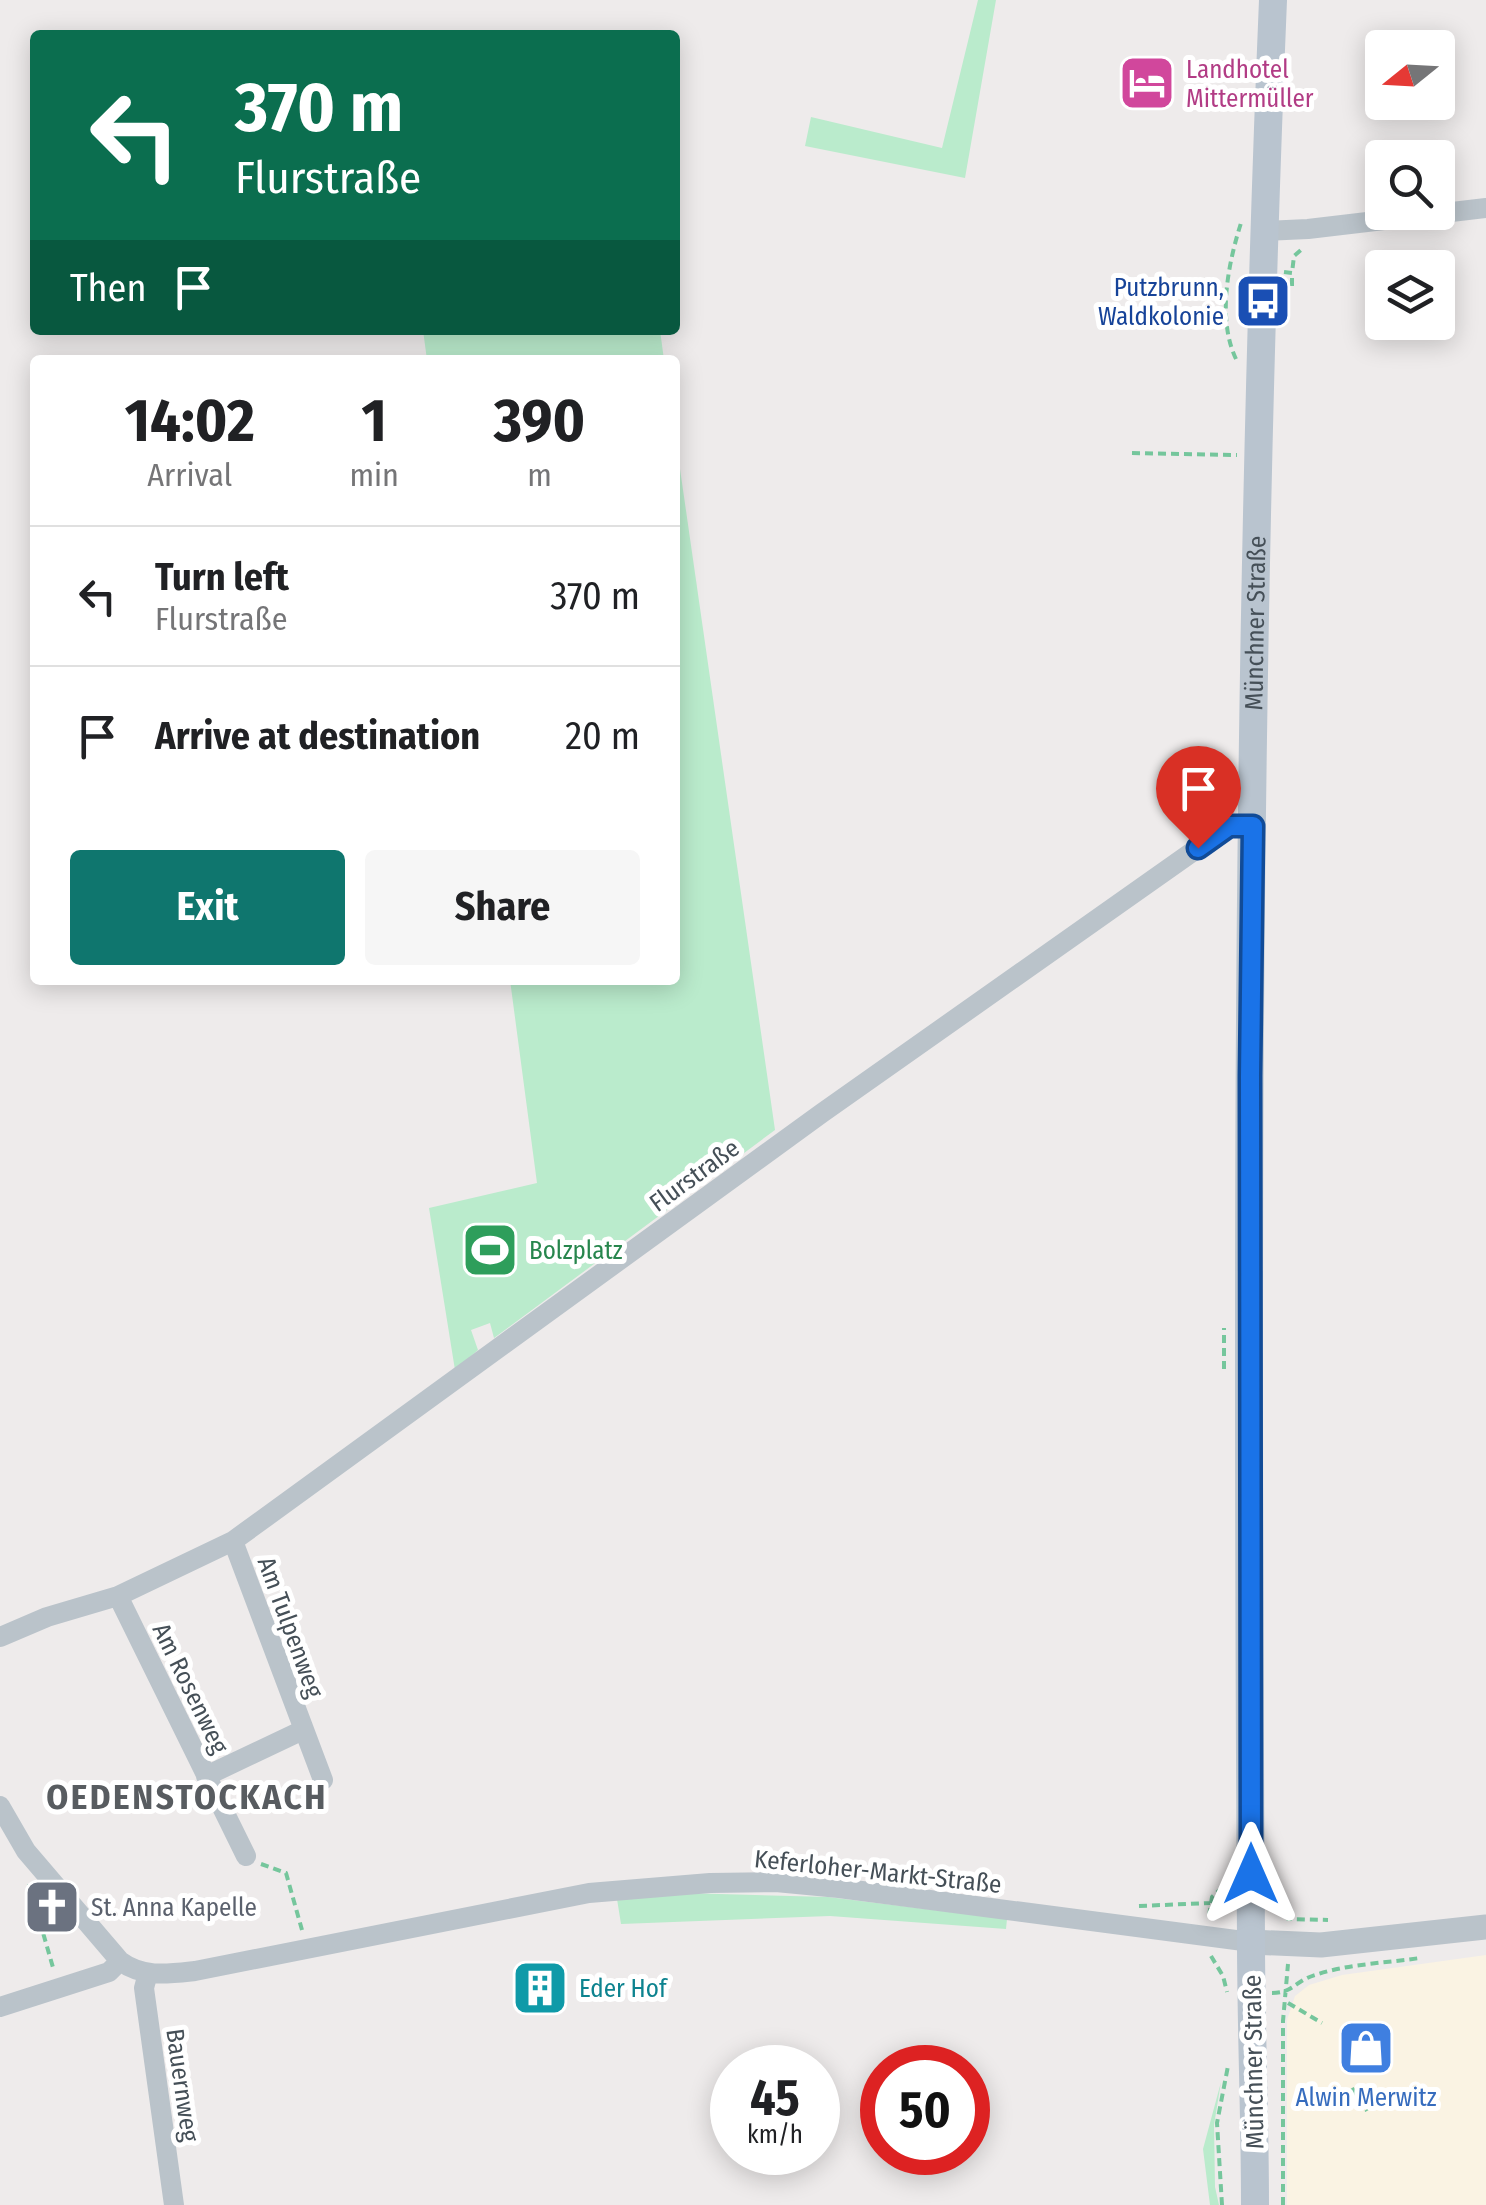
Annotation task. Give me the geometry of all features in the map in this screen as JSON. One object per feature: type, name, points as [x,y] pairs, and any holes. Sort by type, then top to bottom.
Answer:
[{"type":"main road","name":"Münchner Straße","points":[[1255,2205],[1251,1942],[1239,1883],[1253,826],[1264,230],[1273,0]]},
{"type":"street","points":[[1264,230],[1308,229],[1486,208]]},
{"type":"street","name":"Flurstraße","points":[[0,1638],[46,1617],[118,1596],[233,1541],[822,1112],[1229,826],[1253,826]]},
{"type":"street","name":"Am Tulpenweg","points":[[233,1541],[323,1780]]},
{"type":"street","name":"Am Rosenweg","points":[[118,1596],[246,1856]]},
{"type":"street","name":"Am Tulpenweg","points":[[206,1776],[303,1730]]},
{"type":"street","points":[[0,1806],[26,1852],[120,1961],[132,1970],[148,1973]]},
{"type":"street","name":"Keferloher-Markt-Straße","points":[[148,1973],[196,1971],[589,1893],[710,1882],[776,1882],[840,1888],[1251,1942]]},
{"type":"street","points":[[1251,1942],[1288,1946],[1361,1942],[1486,1926]]},
{"type":"street","points":[[0,2006],[109,1972],[120,1961]]},
{"type":"street","name":"Bauernweg","points":[[148,1973],[144,1988],[174,2205]]},
{"type":"path","points":[[1292,273],[1292,286]]},
{"type":"path","points":[[1132,453],[1232,455]]},
{"type":"path","points":[[246,1856],[286,1872],[303,1934]]},
{"type":"path","points":[[26,1874],[58,1986]]},
{"type":"path","points":[[1210,1904],[1239,1883],[1268,1882],[1274,1886],[1278,1908],[1288,1919],[1283,2205]]},
{"type":"path","points":[[1288,1919],[1328,1920]]},
{"type":"path","points":[[1209,1936],[1211,1957],[1223,1976],[1227,1993],[1287,1994],[1314,1975],[1433,1956]]},
{"type":"path","points":[[1285,2002],[1322,2023]]},
{"type":"path","points":[[1222,2205],[1220,2147],[1229,2051]]},
{"type":"path","points":[[1352,2088],[1367,2110]]},
{"type":"shaded area","points":[[1486,1955],[1486,2205],[1287,2205],[1287,2020],[1295,1996],[1309,1985],[1342,1975]]},
{"type":"green space","points":[[978,0],[996,0],[965,178],[805,146],[811,117],[942,148]]},
{"type":"green space","points":[[424,335],[661,335],[663,355],[426,355]]},
{"type":"green space","points":[[680,469],[775,1130],[494,1338],[490,1323],[471,1330],[478,1350],[455,1370],[429,1208],[537,1183],[511,985],[680,985]]},
{"type":"green space","points":[[683,1893],[828,1897],[1007,1919],[1006,1929],[830,1916],[621,1924],[617,1899]]},
{"type":"green space","points":[[1221,2082],[1214,2125],[1219,2205],[1210,2205],[1203,2149]]},
{"type":"place","name":"Landhotel Mittermüller","points":[[1147,83]]},
{"type":"place","name":"Putzbrunn, Waldkolonie","points":[[1263,301]]},
{"type":"place","name":"Bolzplatz","points":[[490,1250]]},
{"type":"place","name":"St. Anna Kapelle","points":[[52,1907]]},
{"type":"place","name":"Eder Hof","points":[[540,1988]]},
{"type":"place","name":"Alwin Merwitz","points":[[1366,2048]]},
{"type":"district","name":"OEDENSTOCKACH","points":[[187,1797]]},
{"type":"route","points":[[1198,848],[1229,826],[1253,826],[1251,1874]]}]
